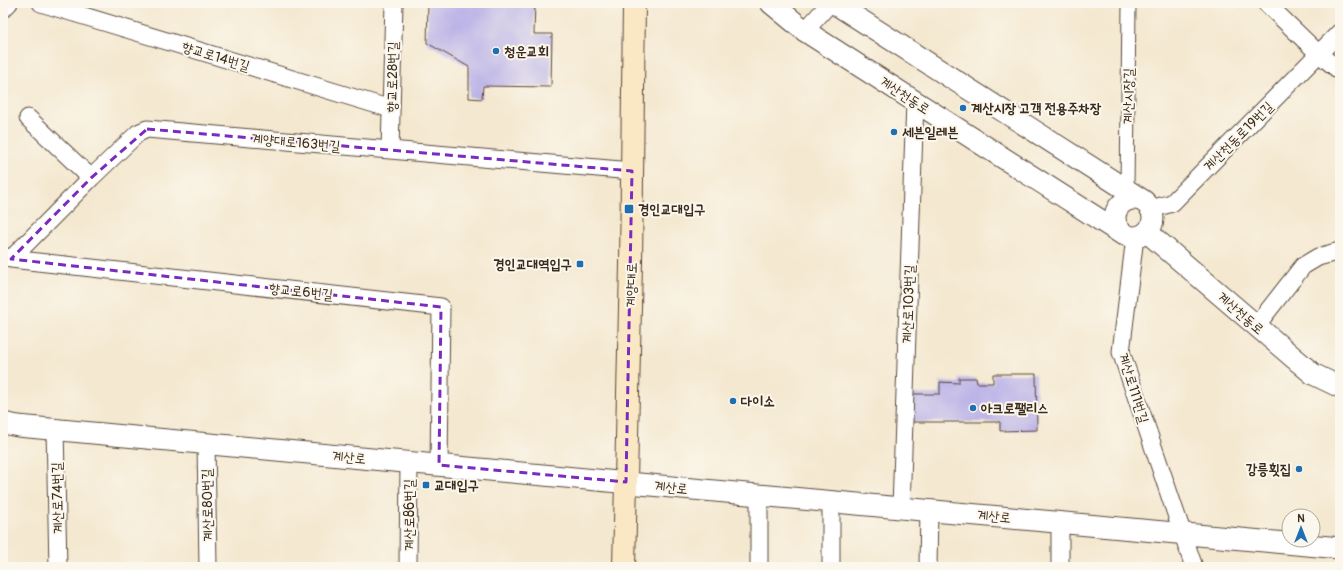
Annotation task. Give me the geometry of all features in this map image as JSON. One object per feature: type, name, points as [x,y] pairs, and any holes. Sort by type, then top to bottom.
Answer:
[{"type":"main road","name":"계양대로","points":[[624,567],[634,3]]},
{"type":"street","points":[[3,9],[9,3]]},
{"type":"street","name":"향교로14번길","points":[[41,3],[392,109]]},
{"type":"street","name":"향교로28번길","points":[[390,150],[394,3]]},
{"type":"street","name":"계산천동로","points":[[771,3],[805,31],[915,101],[1135,235],[1256,326],[1313,374],[1340,387]]},
{"type":"street","points":[[805,31],[830,3]]},
{"type":"street","points":[[834,3],[1127,190],[1148,205],[1153,222],[1135,235],[1114,221],[1116,209],[1125,200],[1135,198],[1148,205]]},
{"type":"street","name":"계산시장길","points":[[1127,190],[1129,3]]},
{"type":"street","points":[[1266,3],[1318,54],[1340,71]]},
{"type":"street","name":"계산천동로19번길","points":[[1148,205],[1172,204],[1340,32]]},
{"type":"street","name":"계산로103번길","points":[[901,508],[915,101]]},
{"type":"street","points":[[28,118],[91,178]]},
{"type":"street","name":"계양대로163번길","points":[[7,258],[138,133],[147,129],[632,171]]},
{"type":"street","name":"계산로111번길","points":[[1135,235],[1121,352],[1181,533],[1194,567]]},
{"type":"street","points":[[1256,326],[1303,266],[1318,257],[1340,251]]},
{"type":"street","name":"향교로6번길","points":[[7,258],[441,307],[439,465]]},
{"type":"street","name":"계산로","points":[[3,423],[18,426],[1340,548]]},
{"type":"street","name":"계산로74번길","points":[[55,429],[58,567]]},
{"type":"street","name":"계산로80번길","points":[[206,443],[208,567]]},
{"type":"street","name":"계산로86번길","points":[[408,567],[409,462]]},
{"type":"street","points":[[759,495],[759,567]]},
{"type":"street","points":[[831,502],[831,567]]},
{"type":"street","points":[[928,567],[929,510]]},
{"type":"street","points":[[1060,522],[1060,567]]},
{"type":"highlighted area","points":[[147,129],[632,171],[626,482],[439,465],[441,307],[11,259],[91,178]]},
{"type":"building","name":"청운교회","points":[[428,3],[535,3],[534,34],[552,34],[551,87],[483,86],[482,99],[469,98],[469,67],[427,43]]},
{"type":"building","name":"아크로팰리스","points":[[993,374],[1036,374],[1037,430],[1000,431],[1000,422],[908,422],[909,394],[940,394],[940,382],[959,383],[959,378],[976,378],[977,383],[993,383]]},
{"type":"place","name":"청운교회","points":[[496,51]]},
{"type":"place","name":"계산시장 고객 전용주차장","points":[[963,108]]},
{"type":"place","name":"세븐일레븐","points":[[894,132]]},
{"type":"place","name":"경인교대입구","points":[[629,209]]},
{"type":"place","name":"경인교대역입구","points":[[580,264]]},
{"type":"place","name":"다이소","points":[[733,401]]},
{"type":"place","name":"아크로팰리스","points":[[973,408]]},
{"type":"place","name":"강릉횟집","points":[[1299,469]]},
{"type":"place","name":"교대입구","points":[[426,485]]}]
